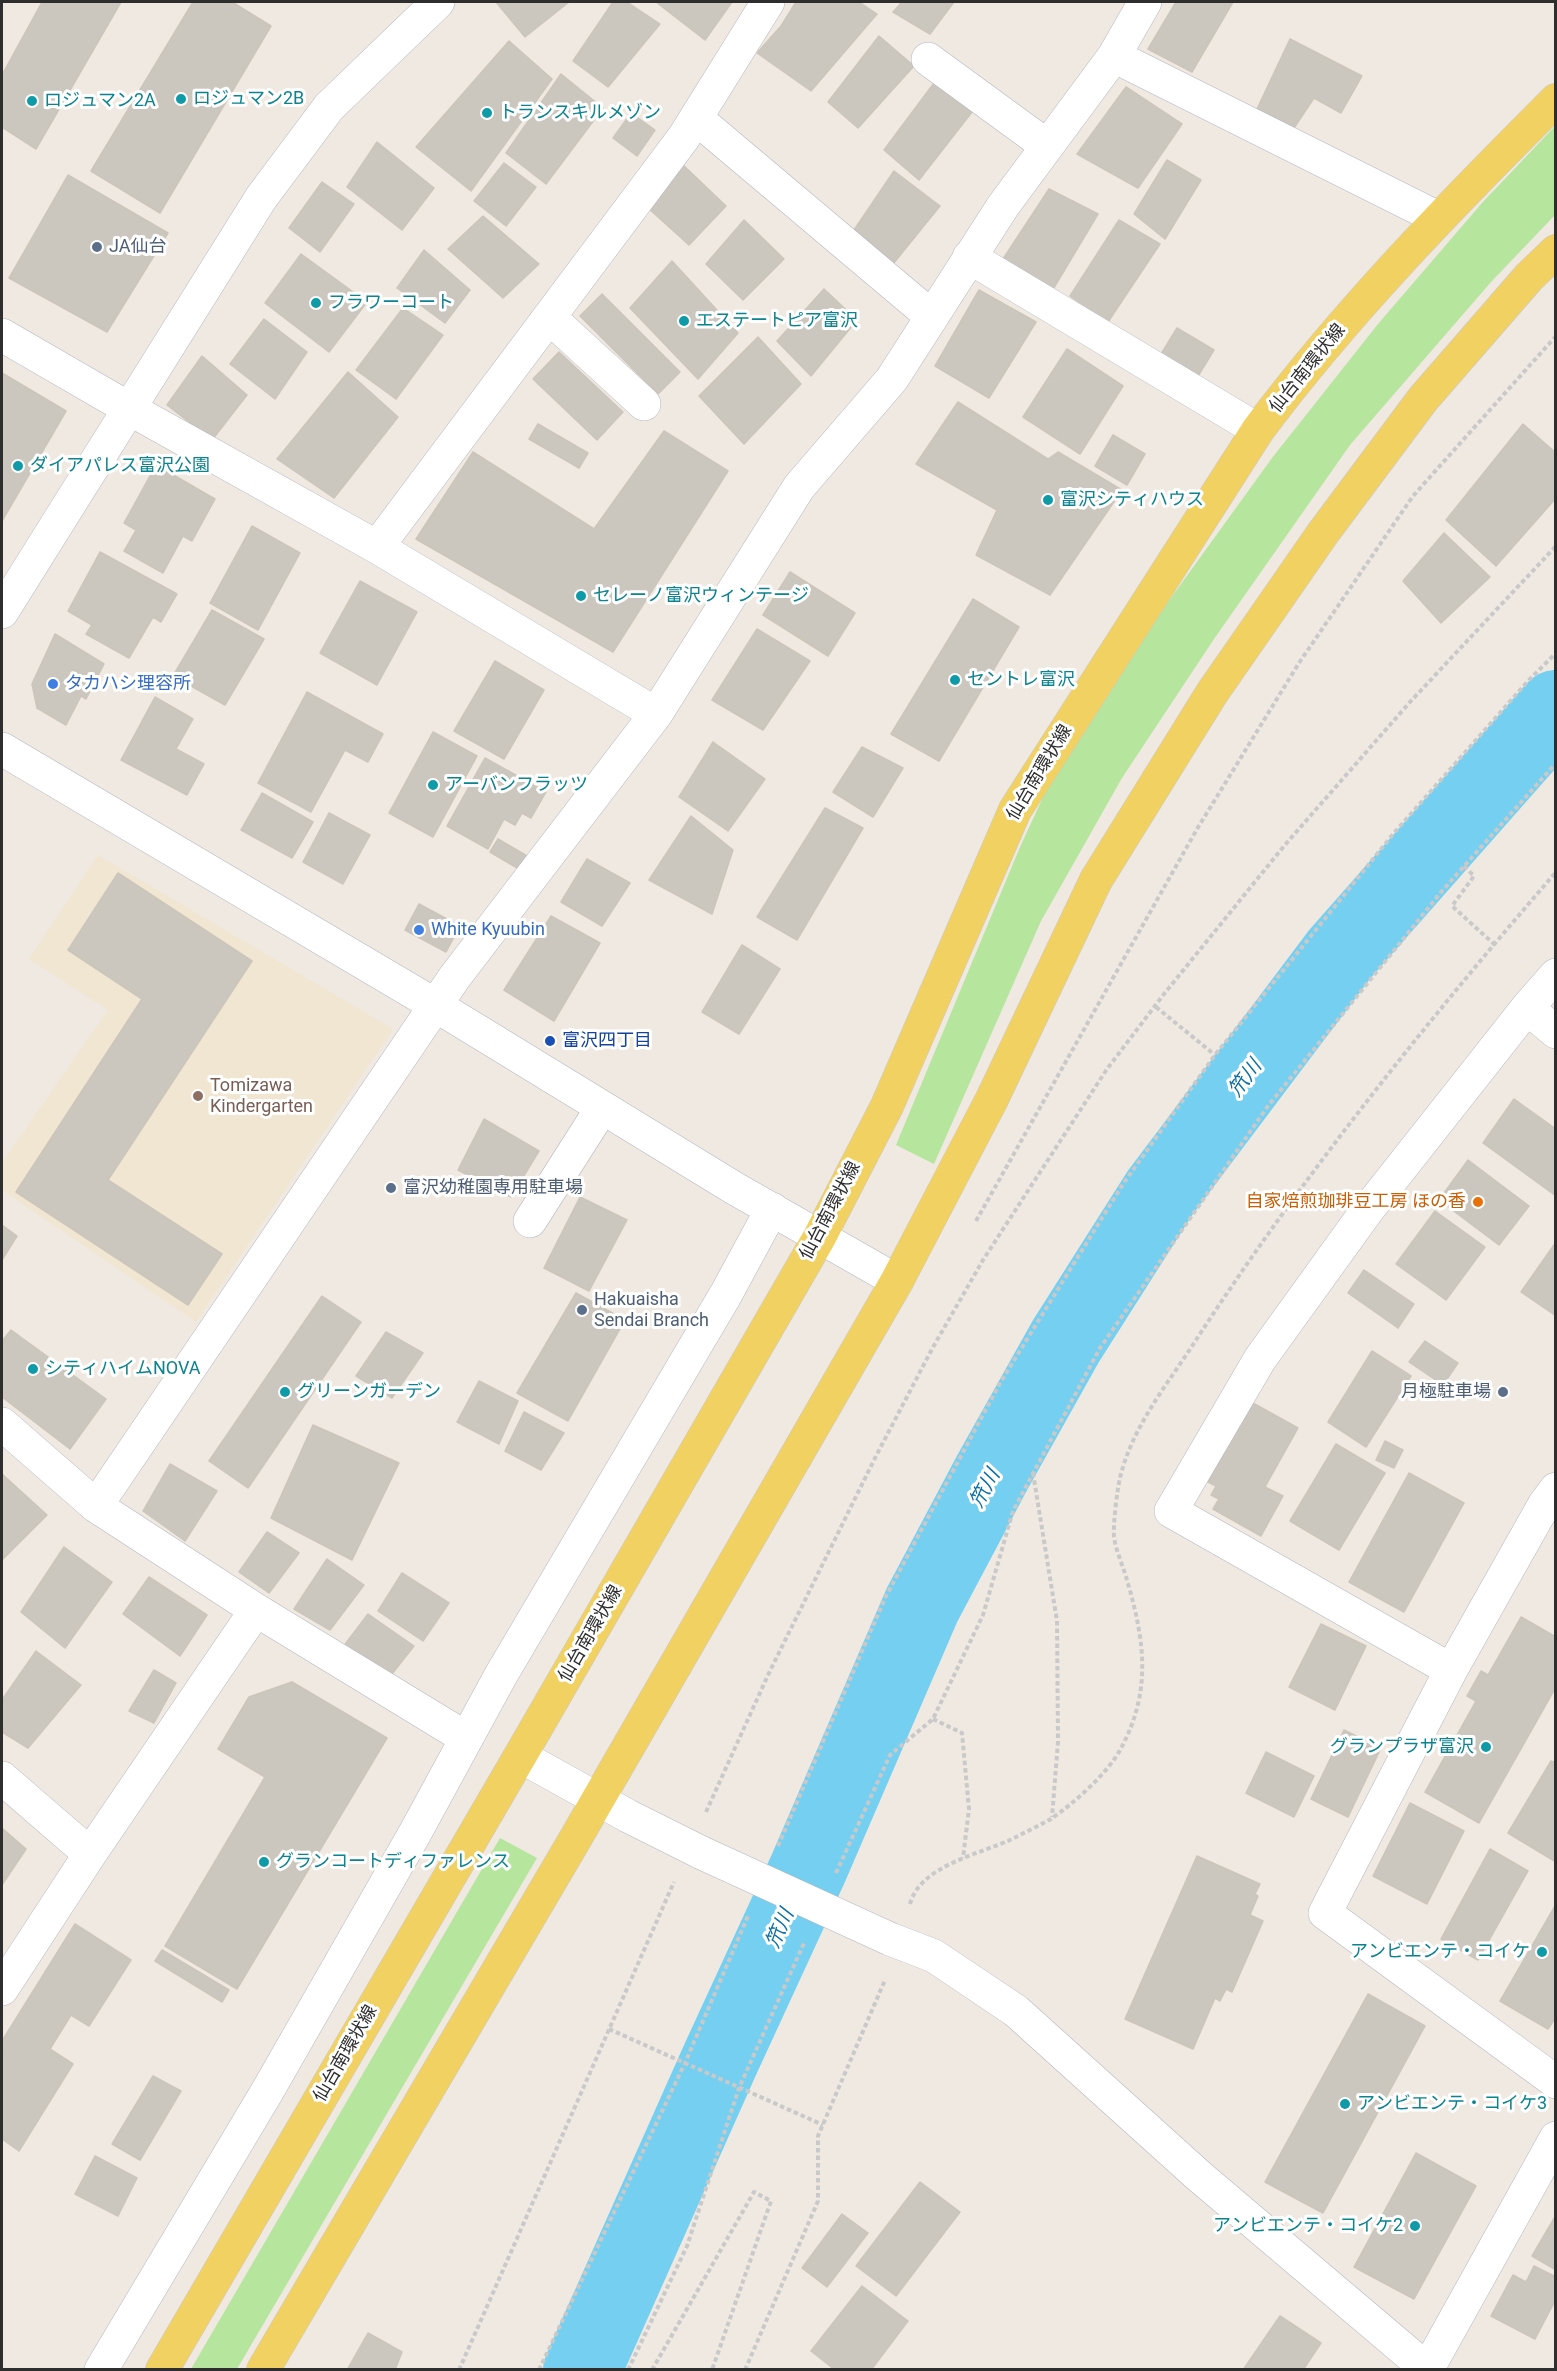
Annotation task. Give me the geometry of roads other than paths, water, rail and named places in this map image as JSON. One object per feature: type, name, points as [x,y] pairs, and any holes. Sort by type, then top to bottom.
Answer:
[{"type":"main road","name":"仙台南環状線","points":[[162,2370],[819,1238],[887,1106],[1015,810],[1258,430],[1299,375],[1438,218],[1556,100]]},
{"type":"main road","points":[[263,2370],[598,1800],[897,1281],[992,1099],[1096,880],[1212,693],[1323,533],[1423,399],[1529,277],[1556,251]]},
{"type":"street","points":[[2,612],[261,198],[329,107],[438,2]]},
{"type":"street","points":[[377,547],[684,137],[768,2]]},
{"type":"street","points":[[96,1506],[435,1005],[656,714],[799,487],[892,379],[969,257],[1114,56],[1145,2]]},
{"type":"street","points":[[1114,56],[1438,218]]},
{"type":"street","points":[[928,59],[1047,146]]},
{"type":"street","points":[[696,118],[931,316]]},
{"type":"street","points":[[969,257],[1258,430]]},
{"type":"street","points":[[549,317],[644,404]]},
{"type":"street","points":[[2,335],[377,547],[656,714]]},
{"type":"street","points":[[2,749],[435,1005],[819,1238],[897,1281]]},
{"type":"street","points":[[1451,1670],[1171,1511],[1260,1359],[1366,1212],[1527,1008],[1556,975]]},
{"type":"street","points":[[1527,1008],[1556,1032]]},
{"type":"street","points":[[530,1221],[602,1108]]},
{"type":"street","points":[[101,2370],[274,2080],[416,1833],[466,1738],[726,1294],[772,1209]]},
{"type":"street","points":[[2,1424],[96,1506],[256,1610],[466,1738]]},
{"type":"street","points":[[1556,1489],[1544,1505],[1451,1670],[1325,1913],[1556,2082]]},
{"type":"street","points":[[2,1989],[90,1854],[256,1610]]},
{"type":"street","points":[[520,1756],[598,1800],[696,1850],[895,1941],[934,1956],[1016,2011],[1199,2176],[1427,2369],[1556,2138]]},
{"type":"street","points":[[2,1778],[90,1854]]},
{"type":"waterway","name":"笊川","points":[[582,2370],[808,1869],[922,1605],[1066,1341],[1160,1193],[1340,954],[1556,709]]},
{"type":"place","name":"ロジュマン2B","points":[[181,99]]},
{"type":"place","name":"ロジュマン2A","points":[[32,101]]},
{"type":"place","name":"トランスキルメゾン","points":[[487,113]]},
{"type":"place","name":"JA仙台","points":[[97,247]]},
{"type":"place","name":"フラワーコート","points":[[316,303]]},
{"type":"place","name":"エステートピア富沢","points":[[684,321]]},
{"type":"place","name":"ダイアパレス富沢公園","points":[[18,466]]},
{"type":"place","name":"富沢シティハウス","points":[[1048,500]]},
{"type":"place","name":"セレーノ富沢ウィンテージ","points":[[581,596]]},
{"type":"place","name":"セントレ富沢","points":[[955,680]]},
{"type":"place","name":"タカハシ理容所","points":[[53,684]]},
{"type":"place","name":"アーバンフラッツ","points":[[433,785]]},
{"type":"place","name":"White Kyuubin","points":[[419,930]]},
{"type":"place","name":"富沢四丁目","points":[[550,1041]]},
{"type":"place","name":"Tomizawa Kindergarten","points":[[198,1096]]},
{"type":"place","name":"富沢幼稚園専用駐車場","points":[[391,1188]]},
{"type":"place","name":"自家焙煎珈琲豆工房 ほの香","points":[[1478,1202]]},
{"type":"place","name":"Hakuaisha Sendai Branch","points":[[582,1310]]},
{"type":"place","name":"シティハイムNOVA","points":[[33,1369]]},
{"type":"place","name":"グリーンガーデン","points":[[285,1392]]},
{"type":"place","name":"月極駐車場","points":[[1503,1392]]},
{"type":"place","name":"グランプラザ富沢","points":[[1486,1747]]},
{"type":"place","name":"グランコートディファレンス","points":[[264,1862]]},
{"type":"place","name":"アンビエンテ・コイケ","points":[[1542,1952]]},
{"type":"place","name":"アンビエンテ・コイケ3","points":[[1345,2104]]},
{"type":"place","name":"アンビエンテ・コイケ2","points":[[1415,2226]]}]
